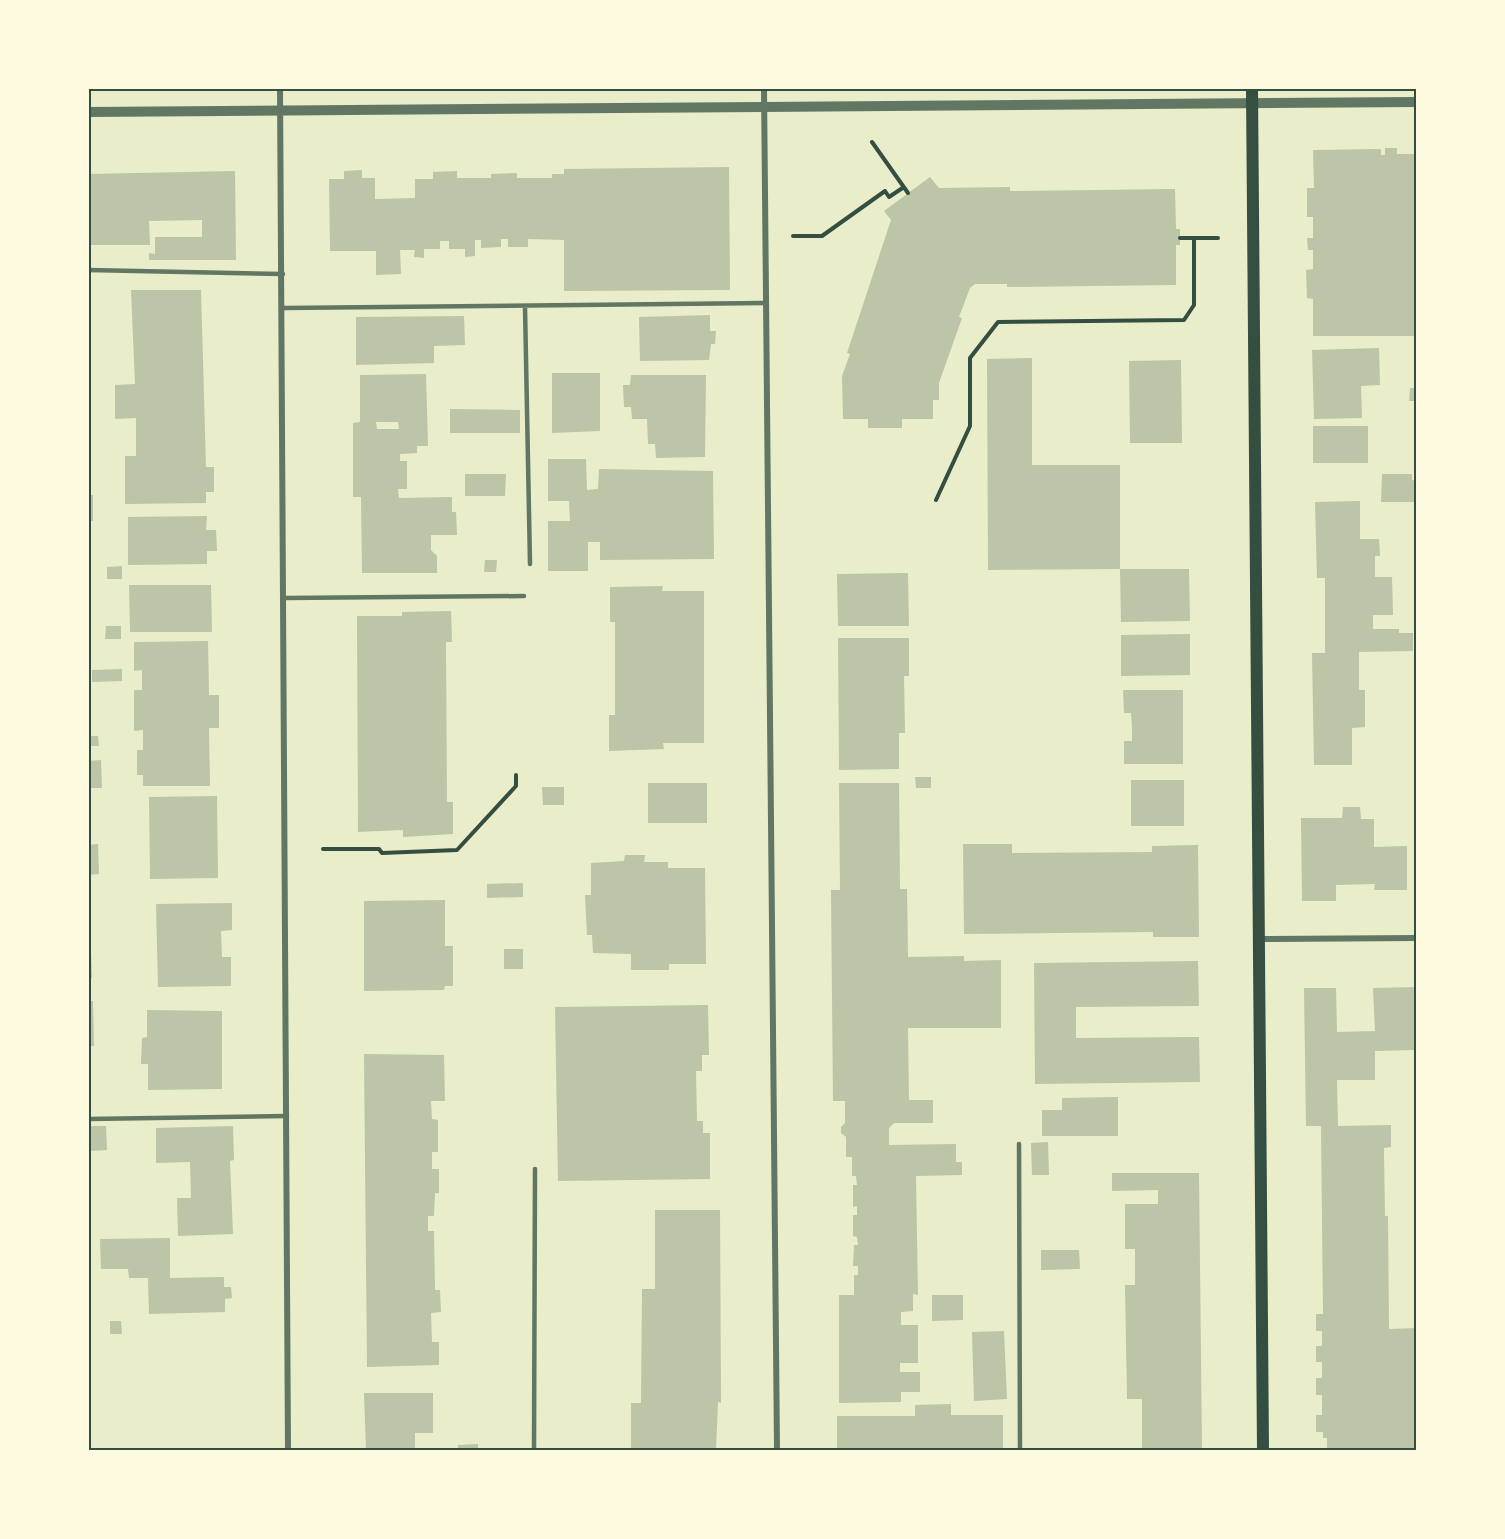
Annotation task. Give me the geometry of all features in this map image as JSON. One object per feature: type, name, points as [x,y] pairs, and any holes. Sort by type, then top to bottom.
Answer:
[{"type":"main road","points":[[1252,88],[1263,1450]]},
{"type":"street","points":[[280,88],[284,308],[288,1450]]},
{"type":"street","points":[[764,88],[777,1450]]},
{"type":"street","points":[[88,112],[764,109],[1416,102]]},
{"type":"street","points":[[1259,939],[1416,938]]},
{"type":"lane","points":[[88,270],[283,274]]},
{"type":"lane","points":[[284,308],[766,303]]},
{"type":"lane","points":[[525,307],[530,564]]},
{"type":"lane","points":[[285,597],[524,596]]},
{"type":"lane","points":[[88,1119],[287,1116]]},
{"type":"lane","points":[[1019,1144],[1020,1450]]},
{"type":"lane","points":[[534,1450],[535,1169]]},
{"type":"path","points":[[872,142],[908,193]]},
{"type":"path","points":[[793,236],[822,236],[885,191],[889,197],[904,187]]},
{"type":"path","points":[[1180,238],[1218,238]]},
{"type":"path","points":[[936,500],[970,426],[969,358],[998,322],[1184,320],[1194,305],[1194,238]]},
{"type":"path","points":[[323,849],[379,849],[382,853],[457,850],[516,786],[516,775]]},
{"type":"building","points":[[1385,148],[1397,148],[1397,154],[1416,154],[1416,336],[1313,336],[1313,299],[1307,298],[1306,270],[1313,269],[1313,250],[1308,250],[1307,238],[1313,238],[1313,217],[1307,217],[1307,188],[1314,188],[1313,150],[1381,149],[1381,155],[1385,155]]},
{"type":"building","points":[[729,167],[730,290],[564,291],[564,240],[528,239],[528,247],[508,247],[508,239],[501,239],[501,247],[481,248],[481,240],[475,240],[475,256],[465,257],[465,249],[449,249],[449,241],[440,241],[440,249],[424,249],[424,258],[414,257],[415,250],[400,250],[401,274],[376,275],[376,251],[330,251],[329,179],[344,179],[344,171],[362,170],[362,178],[375,178],[375,199],[415,198],[415,179],[433,179],[433,172],[457,171],[457,178],[491,178],[491,174],[517,173],[517,178],[552,178],[552,174],[564,174],[564,169]]},
{"type":"building","points":[[235,171],[236,260],[149,260],[149,253],[155,254],[155,237],[202,237],[202,220],[149,221],[150,245],[88,245],[88,174]]},
{"type":"building","points":[[930,177],[939,188],[1010,187],[1010,191],[1175,189],[1176,229],[1180,229],[1180,245],[1176,245],[1176,285],[1007,287],[1007,284],[975,284],[970,288],[959,317],[962,318],[939,383],[939,400],[933,400],[933,419],[902,419],[902,428],[868,428],[868,419],[843,419],[842,376],[850,354],[847,353],[891,220],[884,211]]},
{"type":"building","points":[[131,290],[201,290],[206,467],[214,467],[214,492],[206,492],[206,503],[125,504],[125,456],[136,456],[136,418],[115,419],[115,385],[135,384]]},
{"type":"building","points":[[710,315],[710,331],[716,331],[715,344],[711,344],[709,360],[640,361],[639,317]]},
{"type":"building","points":[[464,316],[465,345],[434,346],[434,363],[356,365],[356,317]]},
{"type":"building","points":[[1379,348],[1380,385],[1361,386],[1362,418],[1314,419],[1312,350]]},
{"type":"building","points":[[1032,358],[1032,465],[1120,465],[1120,569],[988,570],[987,359]]},
{"type":"building","points":[[1181,360],[1182,443],[1130,443],[1129,361]]},
{"type":"building","points":[[552,373],[600,373],[600,431],[552,433]]},
{"type":"building","points":[[426,374],[428,446],[417,446],[417,453],[400,454],[400,461],[407,461],[407,489],[398,489],[399,498],[452,497],[452,512],[456,512],[457,535],[431,535],[431,550],[437,556],[437,573],[362,573],[361,497],[353,497],[353,423],[360,422],[360,375]],"holes":[[[376,422],[398,422],[399,429],[377,429]]]},
{"type":"building","points":[[631,375],[706,375],[705,457],[656,458],[655,444],[648,444],[647,419],[632,419],[631,407],[624,407],[623,385],[630,385]]},
{"type":"building","points":[[1410,388],[1416,388],[1416,401],[1409,401]]},
{"type":"building","points":[[450,409],[520,410],[520,433],[450,433]]},
{"type":"building","points":[[1313,426],[1368,426],[1368,463],[1313,463]]},
{"type":"building","points":[[548,459],[586,459],[587,490],[598,489],[599,469],[713,471],[714,559],[600,560],[600,542],[588,542],[588,571],[548,571],[548,521],[570,521],[569,501],[548,501]]},
{"type":"building","points":[[465,474],[506,474],[505,496],[465,496]]},
{"type":"building","points":[[1382,474],[1412,474],[1412,480],[1416,481],[1416,502],[1381,502]]},
{"type":"building","points":[[88,495],[93,495],[93,521],[88,521]]},
{"type":"building","points":[[1360,501],[1360,539],[1379,539],[1380,556],[1375,556],[1375,577],[1392,577],[1393,615],[1373,615],[1373,629],[1399,629],[1399,633],[1413,633],[1413,651],[1359,652],[1359,690],[1365,690],[1365,727],[1352,728],[1352,765],[1314,765],[1312,653],[1325,653],[1325,578],[1317,578],[1315,502]]},
{"type":"building","points":[[207,516],[206,530],[216,530],[217,551],[207,551],[207,564],[128,565],[128,517]]},
{"type":"building","points":[[485,560],[497,560],[496,572],[484,572]]},
{"type":"building","points":[[122,566],[122,579],[107,579],[107,567]]},
{"type":"building","points":[[1120,569],[1189,569],[1190,621],[1121,622]]},
{"type":"building","points":[[908,573],[909,626],[838,626],[837,574]]},
{"type":"building","points":[[129,585],[211,585],[212,632],[130,632]]},
{"type":"building","points":[[663,586],[662,591],[704,591],[704,743],[663,743],[664,749],[609,751],[609,715],[615,715],[615,622],[610,622],[610,587]]},
{"type":"building","points":[[451,611],[452,642],[446,642],[447,802],[453,802],[453,834],[403,837],[403,830],[358,832],[357,616],[402,616],[402,612]]},
{"type":"building","points":[[106,626],[121,626],[121,639],[105,639]]},
{"type":"building","points":[[1190,634],[1190,675],[1121,676],[1121,635]]},
{"type":"building","points":[[838,638],[909,638],[909,676],[904,676],[905,733],[899,733],[899,769],[839,770]]},
{"type":"building","points":[[208,641],[209,695],[219,695],[219,728],[209,728],[210,786],[143,786],[143,775],[137,775],[137,750],[143,750],[143,730],[134,731],[134,690],[142,690],[142,670],[134,671],[134,642]]},
{"type":"building","points":[[122,669],[122,681],[92,682],[92,670]]},
{"type":"building","points":[[1123,690],[1183,690],[1183,764],[1124,764],[1124,741],[1132,741],[1132,727],[1131,713],[1124,713]]},
{"type":"building","points":[[90,736],[98,736],[99,746],[90,746]]},
{"type":"building","points":[[101,760],[102,788],[88,788],[88,761]]},
{"type":"building","points":[[915,777],[931,777],[931,788],[916,788]]},
{"type":"building","points":[[1131,780],[1184,780],[1184,826],[1131,826]]},
{"type":"building","points":[[648,783],[707,783],[707,823],[648,823]]},
{"type":"building","points":[[839,783],[899,783],[900,889],[907,889],[908,957],[964,956],[964,961],[1001,960],[1001,1028],[908,1028],[909,1100],[933,1100],[933,1123],[894,1123],[889,1128],[889,1145],[956,1144],[956,1162],[962,1162],[962,1175],[916,1176],[918,1295],[913,1294],[913,1311],[901,1312],[901,1325],[918,1325],[918,1363],[900,1363],[900,1372],[920,1372],[920,1392],[901,1392],[901,1402],[839,1403],[839,1295],[854,1295],[854,1275],[858,1275],[858,1266],[853,1266],[854,1245],[858,1245],[857,1237],[853,1236],[853,1215],[857,1215],[857,1206],[853,1207],[853,1185],[857,1185],[856,1176],[852,1176],[852,1157],[846,1157],[846,1137],[841,1133],[841,1127],[845,1123],[845,1101],[833,1101],[831,890],[840,890]]},
{"type":"building","points":[[542,787],[564,787],[564,805],[543,805]]},
{"type":"building","points":[[217,796],[218,878],[150,879],[149,797]]},
{"type":"building","points":[[1343,807],[1360,807],[1361,819],[1374,819],[1374,847],[1407,846],[1407,890],[1374,890],[1375,884],[1336,885],[1336,901],[1302,901],[1301,818],[1342,818]]},
{"type":"building","points":[[98,844],[99,874],[88,875],[88,845]]},
{"type":"building","points":[[963,844],[1012,844],[1012,853],[1152,852],[1152,846],[1198,845],[1199,937],[1153,937],[1153,932],[964,934]]},
{"type":"building","points":[[625,855],[645,855],[644,862],[668,862],[668,868],[705,868],[706,964],[669,964],[669,970],[631,970],[631,954],[593,953],[592,935],[587,935],[585,895],[591,895],[591,863],[624,861]]},
{"type":"building","points":[[523,883],[523,897],[487,898],[487,884]]},
{"type":"building","points":[[445,900],[445,946],[453,946],[453,986],[445,986],[444,990],[364,991],[364,901]]},
{"type":"building","points":[[232,903],[232,930],[221,931],[222,957],[231,957],[231,986],[158,987],[156,904]]},
{"type":"building","points":[[504,949],[523,949],[523,969],[504,969]]},
{"type":"building","points":[[88,952],[91,952],[92,978],[88,978]]},
{"type":"building","points":[[1198,961],[1199,1006],[1076,1007],[1076,1038],[1199,1037],[1200,1082],[1035,1084],[1034,963]]},
{"type":"building","points":[[1416,987],[1416,1050],[1375,1051],[1375,1080],[1337,1080],[1338,1126],[1391,1125],[1391,1147],[1384,1148],[1385,1216],[1388,1216],[1389,1329],[1416,1328],[1416,1450],[1327,1450],[1327,1438],[1323,1438],[1323,1432],[1316,1432],[1316,1415],[1322,1415],[1322,1395],[1316,1395],[1316,1378],[1322,1378],[1322,1362],[1316,1362],[1316,1346],[1322,1346],[1322,1331],[1316,1331],[1316,1314],[1323,1314],[1321,1126],[1306,1126],[1304,988],[1336,988],[1337,1032],[1375,1031],[1373,988]]},
{"type":"building","points":[[88,1001],[93,1001],[94,1046],[88,1046]]},
{"type":"building","points":[[708,1005],[709,1055],[702,1055],[702,1071],[696,1071],[697,1121],[703,1121],[703,1133],[710,1133],[710,1179],[558,1181],[555,1007]]},
{"type":"building","points":[[147,1010],[222,1011],[222,1089],[148,1090],[148,1064],[141,1064],[142,1038],[147,1037]]},
{"type":"building","points":[[364,1054],[444,1055],[445,1101],[431,1101],[432,1119],[438,1120],[438,1152],[432,1152],[432,1169],[439,1169],[439,1193],[435,1193],[434,1216],[428,1216],[428,1231],[434,1231],[435,1290],[440,1290],[441,1312],[431,1313],[432,1342],[439,1342],[439,1365],[367,1367]]},
{"type":"building","points":[[1118,1097],[1118,1136],[1042,1136],[1042,1110],[1062,1110],[1062,1098]]},
{"type":"building","points":[[88,1126],[106,1126],[107,1150],[88,1151]]},
{"type":"building","points":[[233,1126],[234,1160],[230,1161],[233,1234],[178,1236],[177,1198],[191,1198],[190,1162],[156,1163],[156,1128]]},
{"type":"building","points":[[1048,1142],[1049,1175],[1032,1175],[1031,1143]]},
{"type":"building","points":[[1112,1173],[1199,1173],[1202,1450],[1142,1450],[1142,1399],[1127,1399],[1125,1285],[1135,1285],[1135,1249],[1125,1249],[1125,1204],[1158,1204],[1158,1190],[1112,1191]]},
{"type":"building","points":[[655,1210],[720,1210],[721,1403],[718,1402],[716,1450],[631,1450],[631,1403],[641,1403],[642,1289],[655,1289]]},
{"type":"building","points":[[170,1238],[170,1278],[224,1277],[224,1287],[231,1287],[232,1298],[225,1299],[225,1312],[149,1314],[148,1278],[129,1278],[128,1269],[101,1269],[100,1239]]},
{"type":"building","points":[[1041,1250],[1079,1250],[1080,1269],[1041,1270]]},
{"type":"building","points":[[932,1295],[963,1295],[963,1320],[932,1321]]},
{"type":"building","points":[[110,1321],[121,1321],[122,1334],[110,1334]]},
{"type":"building","points":[[1004,1331],[1007,1399],[974,1401],[972,1332]]},
{"type":"building","points":[[364,1393],[433,1393],[433,1433],[415,1433],[415,1450],[366,1450]]},
{"type":"building","points":[[951,1404],[951,1415],[1003,1415],[1003,1450],[837,1450],[837,1416],[915,1416],[915,1405]]},
{"type":"building","points":[[478,1444],[478,1450],[458,1450],[458,1445]]}]
